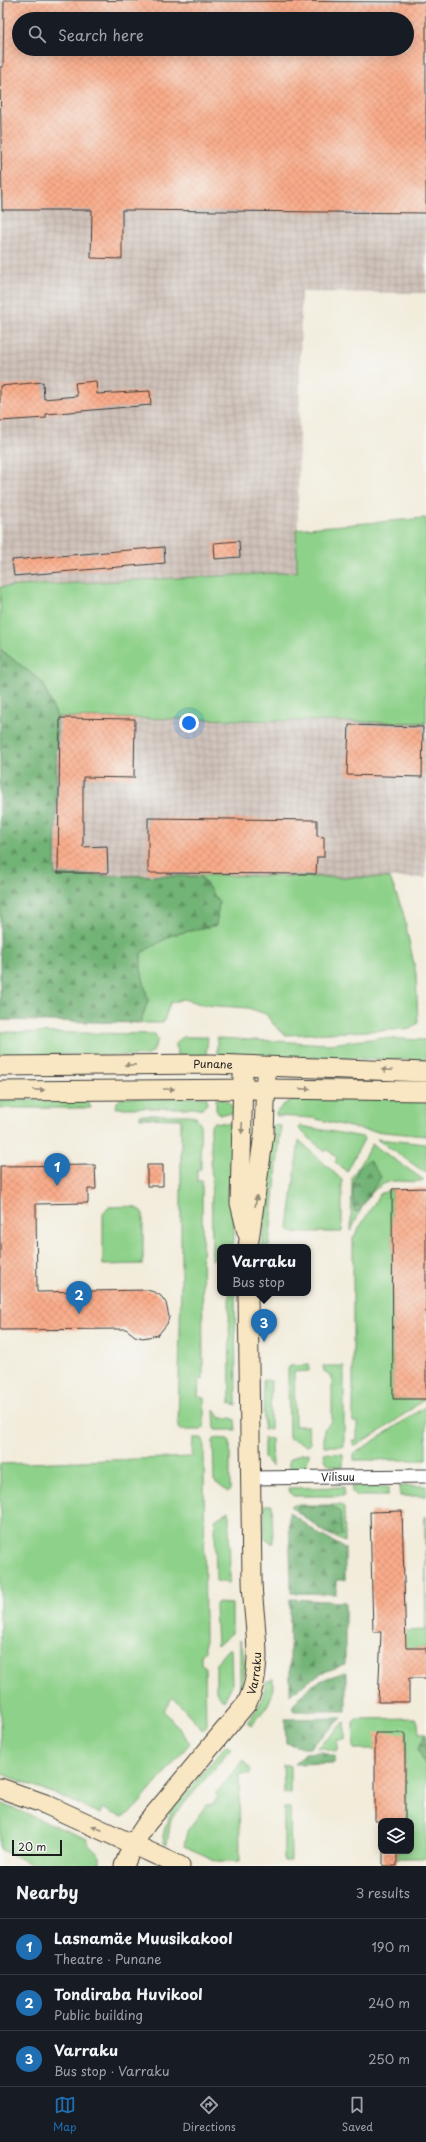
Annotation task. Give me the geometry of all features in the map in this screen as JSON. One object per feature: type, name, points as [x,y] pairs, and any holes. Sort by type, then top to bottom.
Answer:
[{"type":"street","name":"Punane","points":[[0,1066],[243,1065],[426,1072]]},
{"type":"street","points":[[243,1065],[240,1202],[248,1243]]},
{"type":"street","points":[[248,1243],[256,1203],[264,1134],[266,1066]]},
{"type":"street","points":[[0,1091],[266,1088],[426,1091]]},
{"type":"street","name":"Varraku","points":[[124,1866],[133,1844],[147,1823],[241,1711],[252,1694],[257,1654],[252,1595],[248,1296]]},
{"type":"street","name":"Vilisuu","points":[[251,1478],[426,1476]]},
{"type":"street","points":[[0,1788],[45,1804],[180,1866]]},
{"type":"shaded area","points":[[0,0],[426,0],[426,293],[301,292],[297,572],[0,587]]},
{"type":"shaded area","points":[[57,717],[426,723],[426,878],[55,875]]},
{"type":"green space","points":[[426,518],[426,723],[57,717],[42,682],[0,649],[0,587],[297,572],[296,529]]},
{"type":"green space","points":[[0,649],[42,682],[57,717],[55,875],[200,876],[219,902],[216,925],[172,935],[141,953],[141,969],[148,1001],[140,1023],[0,1020]]},
{"type":"green space","points":[[200,875],[390,878],[403,912],[416,974],[418,1023],[410,1029],[285,1035],[273,1024],[266,1014],[248,1008],[204,1005],[183,999],[170,1003],[163,1023],[140,1023],[148,1001],[141,969],[141,953],[172,935],[216,925],[219,902]]},
{"type":"green space","points":[[0,1032],[155,1034],[158,1040],[152,1052],[146,1056],[0,1054]]},
{"type":"green space","points":[[183,1037],[208,1037],[206,1056],[177,1056],[176,1043]]},
{"type":"green space","points":[[217,1038],[329,1044],[378,1038],[426,1040],[426,1060],[217,1056]]},
{"type":"green space","points":[[207,1097],[207,1104],[203,1108],[116,1108],[117,1102],[121,1098]]},
{"type":"green space","points":[[216,1098],[229,1102],[236,1114],[219,1114],[216,1110]]},
{"type":"green space","points":[[295,1098],[378,1098],[426,1101],[426,1136],[363,1130],[312,1118],[277,1116],[276,1113],[283,1105]]},
{"type":"green space","points":[[82,1099],[88,1102],[91,1108],[0,1108],[0,1100]]},
{"type":"green space","points":[[140,1115],[188,1115],[196,1117],[200,1123],[201,1169],[197,1170],[197,1181],[202,1181],[203,1379],[199,1379],[198,1397],[204,1398],[204,1428],[201,1430],[180,1430],[178,1428],[181,1279],[181,1119],[140,1118]]},
{"type":"green space","points":[[214,1122],[235,1124],[234,1241],[232,1244],[217,1244],[217,1256],[212,1260],[211,1125]]},
{"type":"green space","points":[[273,1125],[281,1126],[269,1244],[262,1244]]},
{"type":"green space","points":[[300,1126],[363,1137],[364,1139],[347,1172],[335,1162],[337,1158],[327,1149],[325,1152],[299,1129]]},
{"type":"green space","points":[[377,1139],[426,1144],[426,1173],[378,1140]]},
{"type":"green space","points":[[299,1140],[342,1180],[342,1232],[291,1232],[288,1229]]},
{"type":"green space","points":[[372,1144],[424,1180],[414,1182],[396,1181],[379,1186],[363,1206],[351,1231],[352,1177]]},
{"type":"green space","points":[[369,1160],[381,1177],[359,1211],[355,1212],[353,1190],[355,1176],[363,1164]]},
{"type":"green space","points":[[392,1189],[393,1399],[425,1399],[384,1429],[354,1446],[352,1440],[357,1440],[357,1422],[353,1422],[353,1238],[380,1194]]},
{"type":"green space","points":[[109,1207],[133,1207],[137,1208],[143,1214],[143,1264],[103,1265],[103,1214]]},
{"type":"green space","points":[[229,1296],[235,1296],[236,1405],[230,1403]]},
{"type":"green space","points":[[309,1365],[309,1371],[294,1372],[295,1426],[308,1426],[310,1444],[307,1445],[289,1438],[288,1369],[290,1366]]},
{"type":"green space","points":[[323,1366],[344,1366],[344,1446],[324,1446],[324,1429],[332,1421],[332,1376],[324,1371]]},
{"type":"green space","points":[[263,1380],[271,1381],[270,1429],[264,1429]]},
{"type":"green space","points":[[426,1406],[426,1460],[354,1460],[354,1454]]},
{"type":"green space","points":[[214,1410],[220,1418],[231,1418],[235,1420],[236,1430],[215,1430]]},
{"type":"green space","points":[[193,1438],[202,1438],[204,1442],[205,1652],[201,1654],[201,1664],[205,1666],[206,1726],[203,1730],[173,1697],[164,1710],[190,1743],[132,1812],[121,1817],[102,1808],[100,1814],[63,1797],[0,1773],[0,1464],[192,1457]]},
{"type":"green space","points":[[215,1438],[228,1439],[230,1441],[230,1490],[228,1492],[214,1481],[213,1441]]},
{"type":"green space","points":[[264,1438],[271,1439],[272,1467],[264,1458]]},
{"type":"green space","points":[[309,1453],[309,1458],[306,1464],[297,1468],[289,1468],[289,1460],[300,1454]]},
{"type":"green space","points":[[324,1453],[343,1454],[343,1467],[330,1465],[326,1461]]},
{"type":"green space","points":[[352,1486],[388,1487],[388,1496],[356,1496],[352,1492]]},
{"type":"green space","points":[[399,1486],[426,1486],[426,1496],[400,1496]]},
{"type":"green space","points":[[344,1487],[344,1496],[293,1496],[290,1493],[289,1488]]},
{"type":"green space","points":[[264,1505],[272,1505],[273,1544],[264,1537]]},
{"type":"green space","points":[[292,1505],[341,1505],[344,1507],[345,1542],[326,1533],[291,1507]]},
{"type":"green space","points":[[331,1506],[340,1512],[342,1536],[326,1533],[295,1510],[297,1507]]},
{"type":"green space","points":[[229,1511],[229,1583],[216,1581],[215,1520]]},
{"type":"green space","points":[[289,1512],[322,1536],[345,1548],[345,1580],[336,1580],[336,1594],[291,1593]]},
{"type":"green space","points":[[425,1516],[426,1517],[426,1630]]},
{"type":"green space","points":[[290,1599],[345,1602],[345,1665],[323,1672],[290,1694]]},
{"type":"green space","points":[[217,1603],[232,1604],[232,1633],[217,1646],[215,1605]]},
{"type":"green space","points":[[426,1630],[426,1648],[396,1648],[405,1631]]},
{"type":"green space","points":[[240,1640],[244,1653],[245,1671],[243,1684],[240,1690]]},
{"type":"green space","points":[[228,1649],[231,1649],[232,1685],[224,1701],[216,1691],[216,1663]]},
{"type":"green space","points":[[346,1672],[346,1711],[294,1711],[292,1707],[309,1688],[321,1681]]},
{"type":"green space","points":[[273,1678],[272,1693],[268,1704],[251,1725],[247,1722],[260,1704],[264,1694],[266,1682]]},
{"type":"green space","points":[[342,1718],[310,1748],[302,1748],[286,1743],[285,1719]]},
{"type":"green space","points":[[415,1718],[418,1723],[419,1733],[426,1733],[426,1858],[397,1858],[397,1854],[414,1854],[414,1818],[405,1818],[405,1733],[375,1749],[354,1749],[353,1722],[356,1719]]},
{"type":"green space","points":[[345,1722],[345,1740],[337,1740],[337,1752],[325,1748],[317,1748]]},
{"type":"green space","points":[[426,1734],[426,1767],[418,1749]]},
{"type":"green space","points":[[226,1745],[231,1749],[171,1819],[167,1845],[164,1843],[163,1836],[172,1810]]},
{"type":"green space","points":[[323,1752],[336,1757],[334,1763],[294,1764],[305,1753]]},
{"type":"green space","points":[[244,1760],[251,1770],[250,1774],[239,1774],[240,1861],[217,1861],[184,1846],[187,1831],[207,1804],[210,1806],[218,1797],[215,1794]]},
{"type":"green space","points":[[283,1766],[290,1766],[290,1793],[284,1794]]},
{"type":"green space","points":[[0,1803],[87,1839],[87,1843],[100,1856],[100,1866],[35,1866],[0,1849]]},
{"type":"green space","points":[[284,1808],[290,1808],[291,1861],[284,1861]]},
{"type":"building","points":[[4,0],[426,2],[426,213],[122,210],[122,259],[91,258],[92,210],[2,210],[0,67],[3,67]]},
{"type":"building","points":[[96,381],[97,394],[150,391],[151,405],[46,414],[46,418],[0,421],[0,386],[43,382],[44,399],[77,396],[75,383]]},
{"type":"building","points":[[239,541],[240,557],[215,559],[214,543]]},
{"type":"building","points":[[164,547],[165,563],[14,576],[12,560]]},
{"type":"building","points":[[60,718],[135,719],[134,778],[83,777],[83,847],[107,846],[108,873],[58,873]]},
{"type":"building","points":[[349,725],[423,727],[422,777],[347,775]]},
{"type":"building","points":[[148,818],[317,820],[317,836],[324,837],[324,857],[317,857],[316,874],[148,873]]},
{"type":"building","points":[[95,1165],[96,1189],[88,1189],[88,1203],[36,1204],[37,1292],[147,1290],[161,1296],[166,1303],[169,1317],[167,1324],[158,1335],[143,1338],[135,1336],[126,1329],[0,1330],[0,1166]]},
{"type":"building","points":[[147,1165],[163,1165],[163,1186],[147,1186]]},
{"type":"building","points":[[426,1188],[426,1399],[393,1399],[392,1189]]},
{"type":"building","points":[[402,1511],[406,1648],[426,1648],[426,1678],[409,1678],[409,1702],[378,1702],[381,1632],[373,1632],[370,1512]]},
{"type":"building","points":[[375,1733],[405,1733],[405,1818],[378,1818],[378,1821],[375,1821]]},
{"type":"building","points":[[383,1854],[397,1854],[397,1866],[383,1866]]},
{"type":"place","name":"Lasnamäe Muusikakool","points":[[57,1186]]},
{"type":"place","name":"Tondiraba Huvikool","points":[[79,1314]]},
{"type":"place","name":"Varraku","points":[[264,1342]]}]
